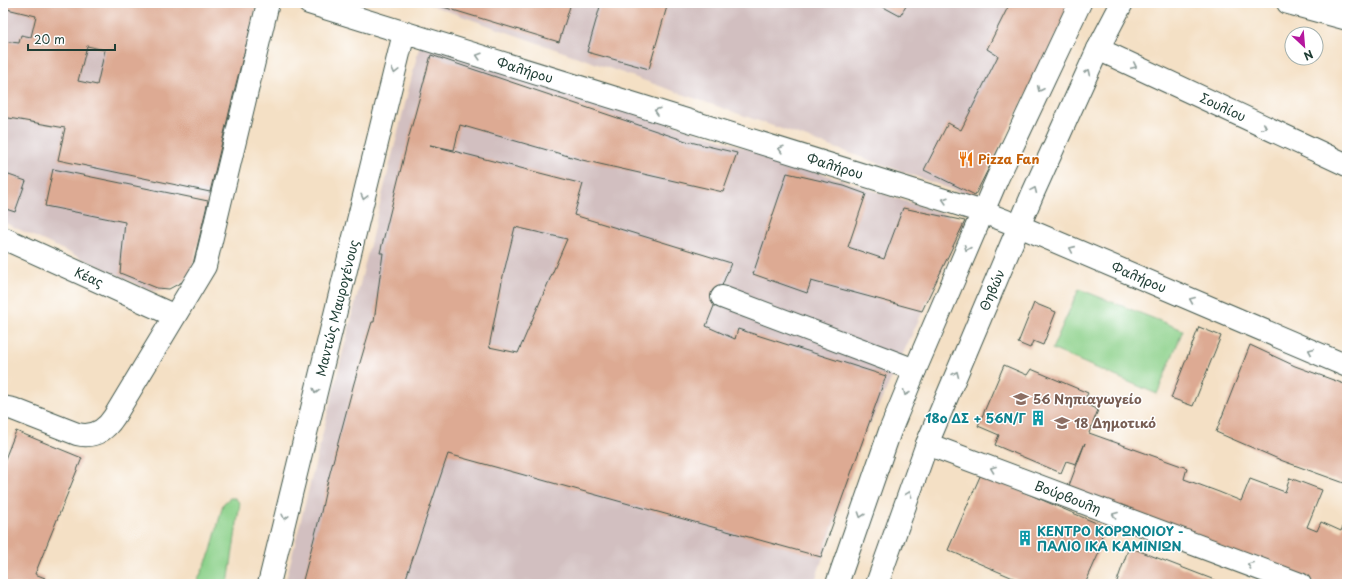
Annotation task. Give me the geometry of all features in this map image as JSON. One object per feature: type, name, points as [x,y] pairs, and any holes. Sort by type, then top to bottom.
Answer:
[{"type":"street","points":[[3,408],[13,409],[84,436],[97,433],[109,425],[112,421],[204,266],[268,3]]},
{"type":"street","name":"Φαλήρου","points":[[309,3],[983,212],[1347,366]]},
{"type":"street","points":[[837,584],[890,431],[915,370],[983,212],[1080,3]]},
{"type":"street","name":"Θηβών","points":[[877,584],[927,444],[1033,193],[1098,49],[1122,3]]},
{"type":"street","points":[[1288,3],[1347,19]]},
{"type":"street","name":"Μαντώς Μαυρογένους","points":[[269,584],[404,33]]},
{"type":"street","name":"Σουλίου","points":[[1098,49],[1347,165]]},
{"type":"street","name":"Κέας","points":[[3,238],[175,316]]},
{"type":"street","points":[[722,297],[915,370]]},
{"type":"street","name":"Βούρβουλη","points":[[927,444],[1300,584]]},
{"type":"shaded area","points":[[3,3],[257,3],[191,273],[182,282],[169,289],[152,291],[3,222]]},
{"type":"shaded area","points":[[425,3],[1064,3],[974,197]]},
{"type":"shaded area","points":[[421,40],[965,221],[863,439],[814,584],[285,584]]},
{"type":"green space","points":[[1079,289],[1183,330],[1157,394],[1052,349]]},
{"type":"green space","points":[[230,498],[235,498],[240,503],[228,584],[196,584],[211,551],[223,504]]},
{"type":"building","points":[[3,3],[257,3],[210,192],[58,160],[65,128],[3,117],[3,41],[19,43],[21,35],[31,37],[36,16],[3,8]],"holes":[[[87,46],[105,50],[97,85],[78,81]]]},
{"type":"building","points":[[430,3],[571,3],[559,42]]},
{"type":"building","points":[[601,3],[668,3],[649,69],[587,52]]},
{"type":"building","points":[[876,3],[908,3],[900,16]]},
{"type":"building","points":[[1010,3],[1073,3],[975,195],[924,170],[948,123],[961,130],[998,56],[987,49]]},
{"type":"building","points":[[431,55],[686,141],[737,153],[723,192],[582,160],[460,125],[454,150],[430,145],[583,184],[574,215],[731,263],[706,326],[735,339],[738,329],[886,376],[821,557],[448,454],[404,584],[302,584],[354,383],[372,322],[374,322],[383,253],[380,253]],"holes":[[[515,227],[567,239],[518,353],[489,347],[503,276]]]},
{"type":"building","points":[[53,169],[208,201],[191,273],[182,282],[169,289],[157,288],[120,273],[125,222],[45,206]]},
{"type":"building","points":[[3,173],[26,181],[15,212],[3,208]]},
{"type":"building","points":[[787,173],[844,186],[866,194],[848,247],[884,259],[903,208],[965,221],[922,311],[811,281],[807,293],[753,274]]},
{"type":"building","points":[[1034,303],[1056,312],[1043,345],[1033,341],[1030,348],[1018,343]]},
{"type":"building","points":[[1199,327],[1221,336],[1193,406],[1171,398]]},
{"type":"building","points":[[1250,345],[1295,366],[1347,385],[1347,484],[1283,461],[1216,432]]},
{"type":"building","points":[[1004,365],[1027,375],[1031,369],[1088,393],[1083,403],[1098,410],[1089,433],[1187,468],[1184,479],[1241,501],[1250,479],[1285,492],[1290,478],[1322,490],[1307,527],[1317,531],[1321,522],[1341,531],[1347,517],[1347,584],[1317,584],[1067,491],[1085,443],[1076,464],[1066,461],[1061,473],[995,445],[999,435],[978,426]]},
{"type":"building","points":[[16,431],[82,458],[35,574],[45,578],[43,584],[3,584],[3,464]]},
{"type":"building","name":"ΚΕΝΤΡΟ ΚΟΡΩΝΟΙΟΥ - ΠΑΛΙΟ ΙΚΑ ΚΑΜΙΝΙΩΝ","points":[[981,474],[1101,525],[1102,546],[1085,584],[1027,584],[948,550]]},
{"type":"building","points":[[1129,547],[1225,584],[1116,584]]},
{"type":"place","name":"Pizza Fan","points":[[966,159]]},
{"type":"place","name":"56 Νηπιαγωγείο","points":[[1021,399]]},
{"type":"place","name":"18ο ΔΣ + 56Ν/Γ","points":[[1038,418]]},
{"type":"place","name":"18 Δημοτικό","points":[[1062,423]]},
{"type":"place","name":"ΚΕΝΤΡΟ ΚΟΡΩΝΟΙΟΥ - ΠΑΛΙΟ ΙΚΑ ΚΑΜΙΝΙΩΝ","points":[[1025,538]]}]
